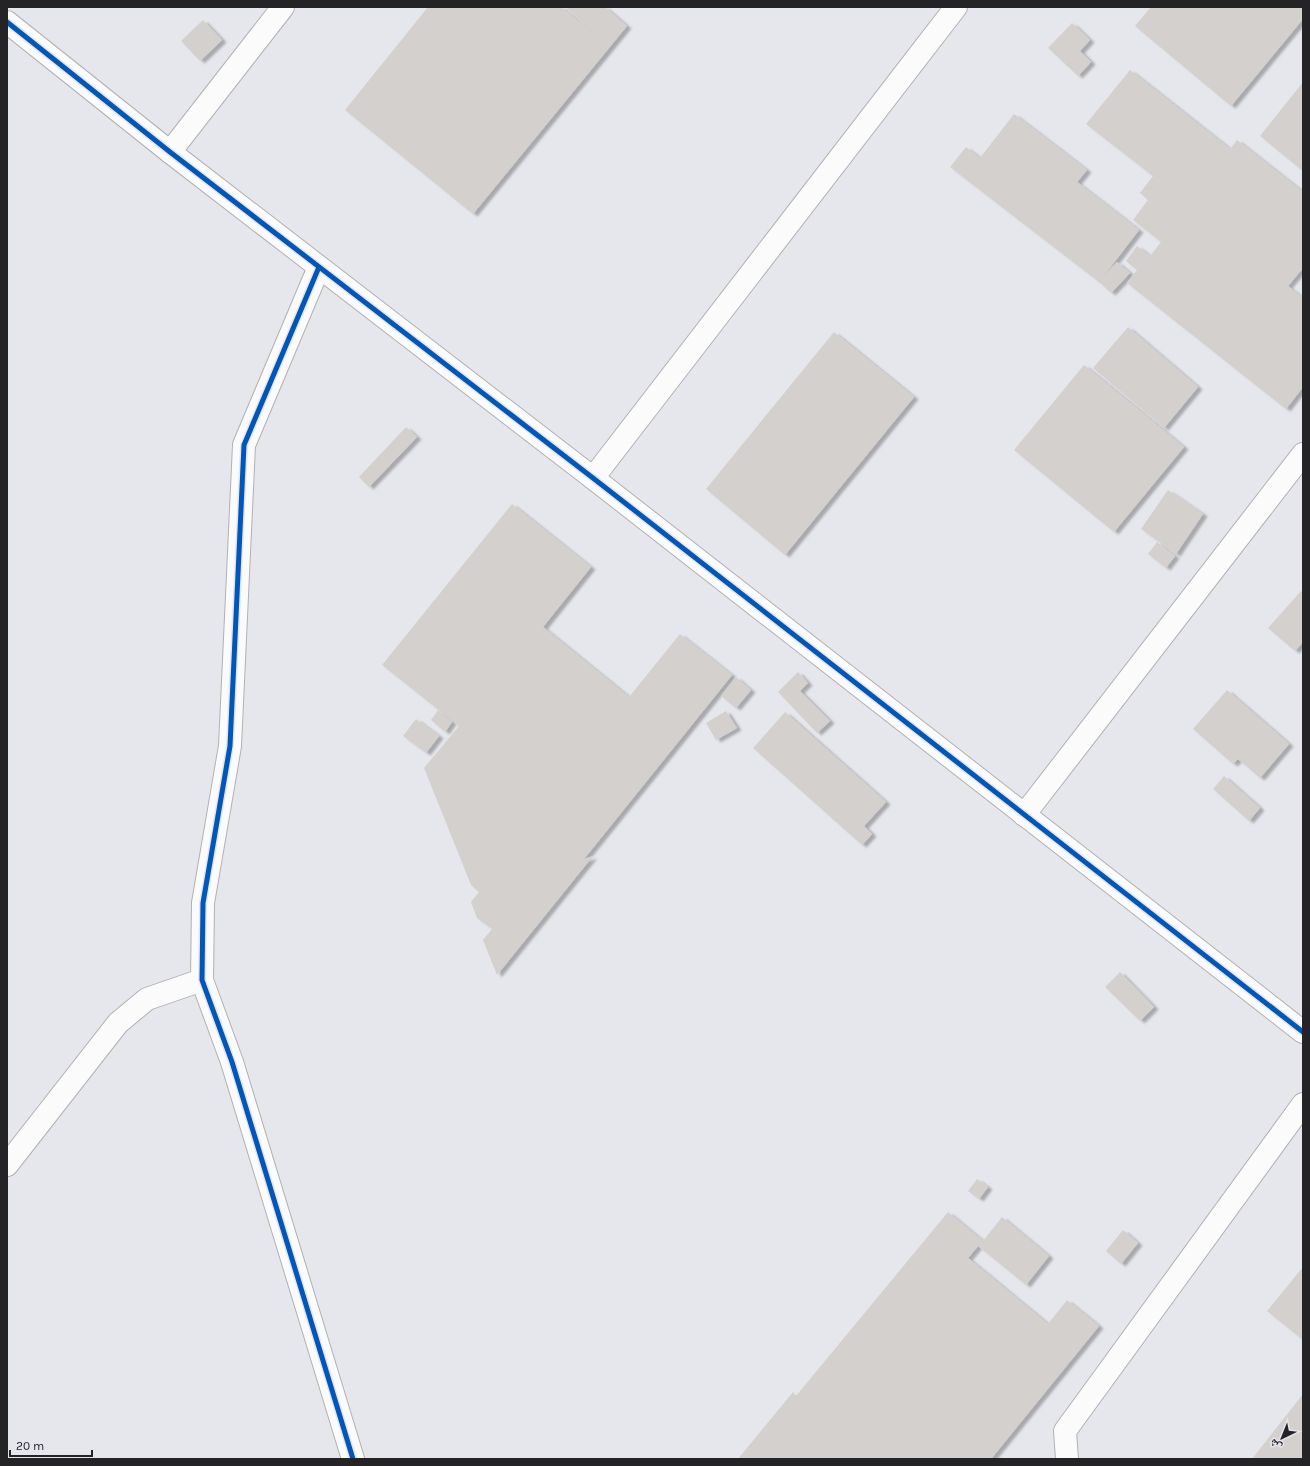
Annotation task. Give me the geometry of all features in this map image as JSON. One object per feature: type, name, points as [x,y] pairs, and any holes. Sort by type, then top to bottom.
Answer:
[{"type":"street","points":[[170,152],[283,7]]},
{"type":"street","points":[[593,478],[956,7]]},
{"type":"street","points":[[7,22],[170,152],[593,478],[1303,1032]]},
{"type":"street","points":[[319,267],[244,445],[230,746],[203,903],[202,980],[232,1062],[353,1459]]},
{"type":"street","points":[[1024,815],[1303,454]]},
{"type":"street","points":[[7,1165],[118,1023],[147,999],[202,980]]},
{"type":"street","points":[[1067,1459],[1065,1431],[1303,1104]]},
{"type":"building","points":[[428,7],[561,7],[599,38],[565,7],[605,7],[627,26],[473,214],[345,110]]},
{"type":"building","points":[[1151,7],[1303,7],[1303,19],[1231,106],[1135,26]]},
{"type":"building","points":[[203,20],[222,40],[200,61],[181,41]]},
{"type":"building","points":[[1072,23],[1090,40],[1080,51],[1091,62],[1078,76],[1048,48]]},
{"type":"building","points":[[1130,70],[1230,149],[1237,140],[1303,192],[1303,268],[1288,286],[1303,298],[1303,387],[1286,409],[1127,283],[1137,270],[1126,261],[1137,246],[1150,256],[1161,242],[1133,220],[1148,200],[1140,193],[1153,176],[1086,124]]},
{"type":"building","points":[[1303,82],[1303,171],[1260,136]]},
{"type":"building","points":[[1014,114],[1087,170],[1077,182],[1139,230],[1103,277],[1117,262],[1130,273],[1111,293],[1099,282],[950,167],[966,147],[980,158]]},
{"type":"building","points":[[1128,327],[1198,387],[1164,428],[1093,368]]},
{"type":"building","points":[[834,332],[914,397],[785,555],[706,489]]},
{"type":"building","points":[[1084,365],[1184,447],[1114,532],[1014,450]]},
{"type":"building","points":[[406,427],[417,437],[369,487],[359,477]]},
{"type":"building","points":[[1168,490],[1203,514],[1176,554],[1141,529]]},
{"type":"building","points":[[512,504],[591,567],[543,627],[629,697],[680,634],[732,675],[584,859],[593,856],[497,975],[483,940],[492,929],[477,918],[471,902],[479,892],[471,885],[424,768],[459,726],[382,665]]},
{"type":"building","points":[[1157,542],[1175,556],[1166,568],[1148,554]]},
{"type":"building","points":[[1301,591],[1303,593],[1303,642],[1295,651],[1268,628]]},
{"type":"building","points":[[798,672],[808,683],[800,691],[830,721],[817,733],[778,692]]},
{"type":"building","points":[[736,677],[751,690],[736,708],[721,696]]},
{"type":"building","points":[[1227,690],[1289,744],[1260,778],[1238,759],[1233,764],[1193,729]]},
{"type":"building","points":[[438,710],[452,722],[445,732],[431,720]]},
{"type":"building","points":[[726,711],[737,728],[716,740],[706,723]]},
{"type":"building","points":[[785,712],[886,802],[864,826],[872,834],[862,845],[753,748]]},
{"type":"building","points":[[416,719],[439,736],[426,753],[403,736]]},
{"type":"building","points":[[1224,776],[1260,808],[1249,821],[1213,789]]},
{"type":"building","points":[[1120,972],[1154,1007],[1140,1021],[1105,987]]},
{"type":"building","points":[[977,1179],[988,1187],[979,1199],[968,1191]]},
{"type":"building","points":[[948,1212],[983,1241],[1002,1217],[1049,1256],[1026,1285],[978,1246],[968,1258],[1048,1324],[1067,1300],[1099,1326],[991,1459],[738,1459],[793,1392],[796,1396]]},
{"type":"building","points":[[1123,1230],[1138,1243],[1121,1264],[1106,1251]]},
{"type":"building","points":[[1303,1267],[1303,1340],[1267,1311]]},
{"type":"building","points":[[1303,1394],[1303,1459],[1252,1459]]},
{"type":"cycle path","points":[[7,22],[170,152],[593,478],[1303,1032]]},
{"type":"cycle path","points":[[319,267],[244,445],[230,746],[203,903],[202,980],[232,1062],[353,1459]]}]
